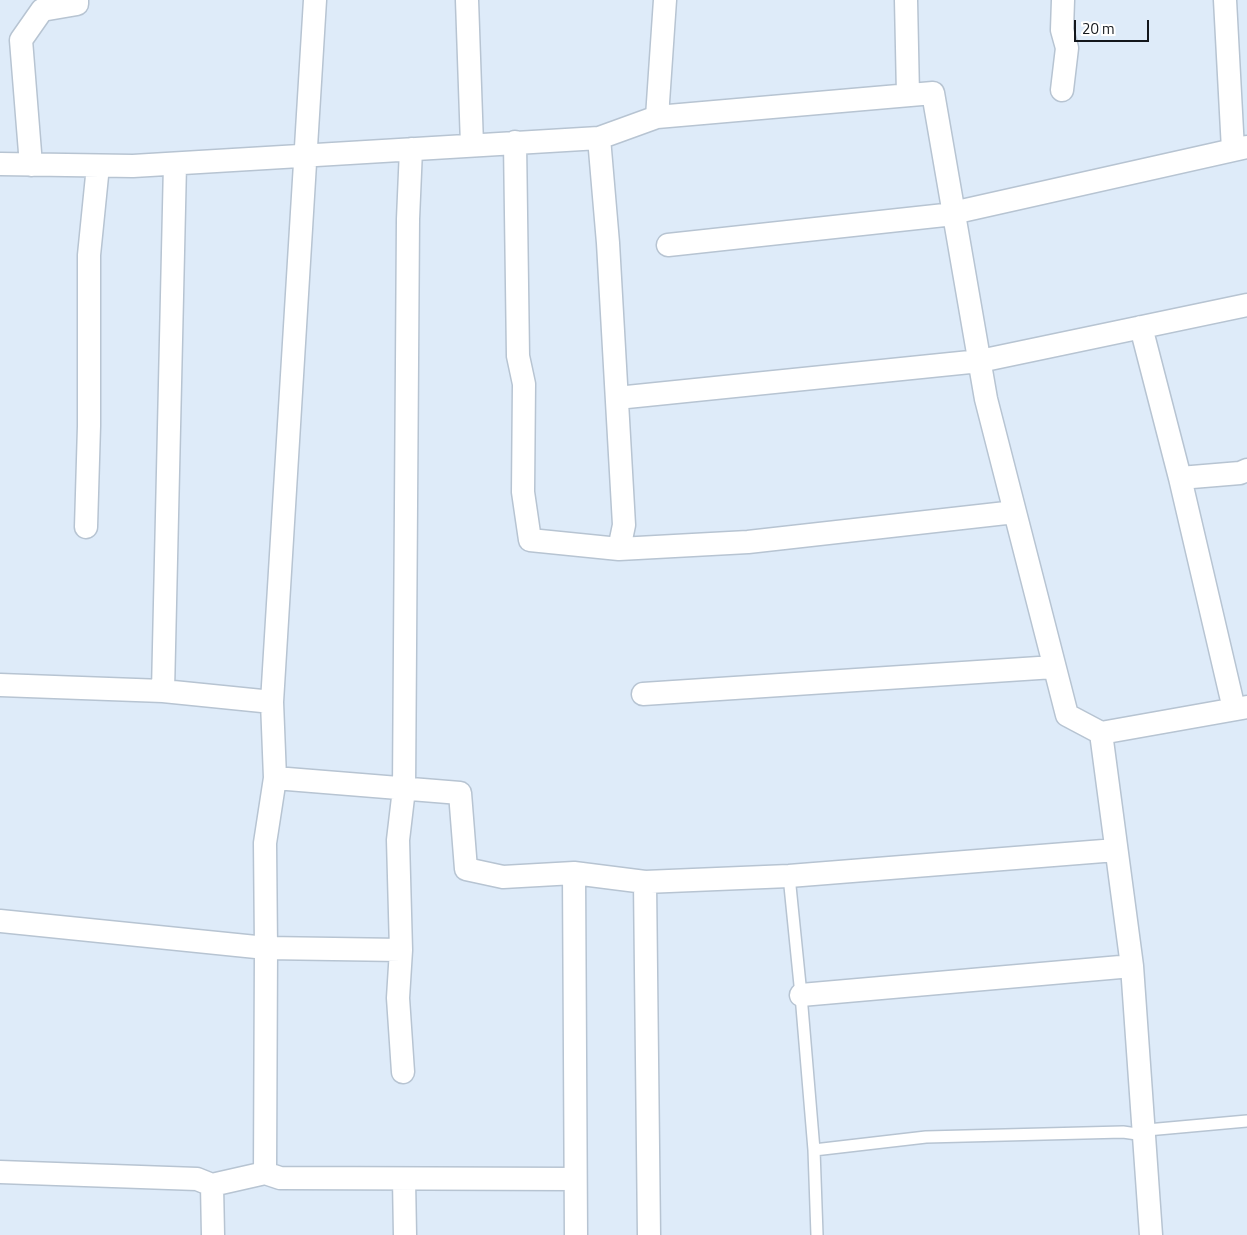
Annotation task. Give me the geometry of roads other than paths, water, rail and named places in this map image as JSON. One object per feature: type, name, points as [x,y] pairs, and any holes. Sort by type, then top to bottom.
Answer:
[{"type":"street","points":[[31,165],[21,40],[42,10],[77,4],[77,0]]},
{"type":"street","points":[[266,1173],[265,843],[275,778],[272,702],[315,0]]},
{"type":"street","points":[[467,0],[472,145]]},
{"type":"street","points":[[657,116],[665,0]]},
{"type":"street","points":[[906,0],[908,95]]},
{"type":"street","points":[[1062,90],[1067,48],[1062,30],[1063,0]]},
{"type":"street","points":[[668,245],[954,214],[1240,149],[1225,0]]},
{"type":"street","points":[[0,164],[133,166],[599,138],[657,116],[933,93],[986,399],[1054,667],[1067,715],[1101,733],[1240,708],[1141,327]]},
{"type":"street","points":[[599,138],[608,243],[624,525],[619,549]]},
{"type":"street","points":[[515,142],[518,356],[524,384],[523,492],[530,540],[619,549],[748,542],[1015,512]]},
{"type":"street","points":[[404,1072],[398,998],[401,950],[398,840],[404,790],[408,219],[411,149]]},
{"type":"street","points":[[163,691],[176,164]]},
{"type":"street","points":[[86,527],[89,426],[89,256],[98,166]]},
{"type":"street","points":[[617,398],[980,361],[1247,305]]},
{"type":"street","points":[[1180,478],[1240,473],[1247,470]]},
{"type":"street","points":[[643,694],[1054,667]]},
{"type":"street","points":[[0,685],[163,691],[272,702]]},
{"type":"street","points":[[1101,733],[1132,966],[1152,1235]]},
{"type":"street","points":[[275,778],[404,790],[460,793],[466,870],[503,877],[574,873],[645,882],[789,876],[1116,850]]},
{"type":"street","points":[[574,873],[576,1235]]},
{"type":"street","points":[[645,882],[649,1235]]},
{"type":"street","points":[[0,921],[266,948],[401,950]]},
{"type":"street","points":[[802,995],[1132,966]]},
{"type":"street","points":[[0,1172],[197,1179],[212,1185],[266,1173],[280,1178],[575,1180]]},
{"type":"street","points":[[404,1179],[405,1235]]},
{"type":"street","points":[[212,1185],[213,1235]]},
{"type":"lane","points":[[789,876],[802,995],[814,1150],[817,1235]]},
{"type":"lane","points":[[814,1150],[926,1137],[1123,1132],[1144,1135],[1147,1130],[1247,1121]]}]
